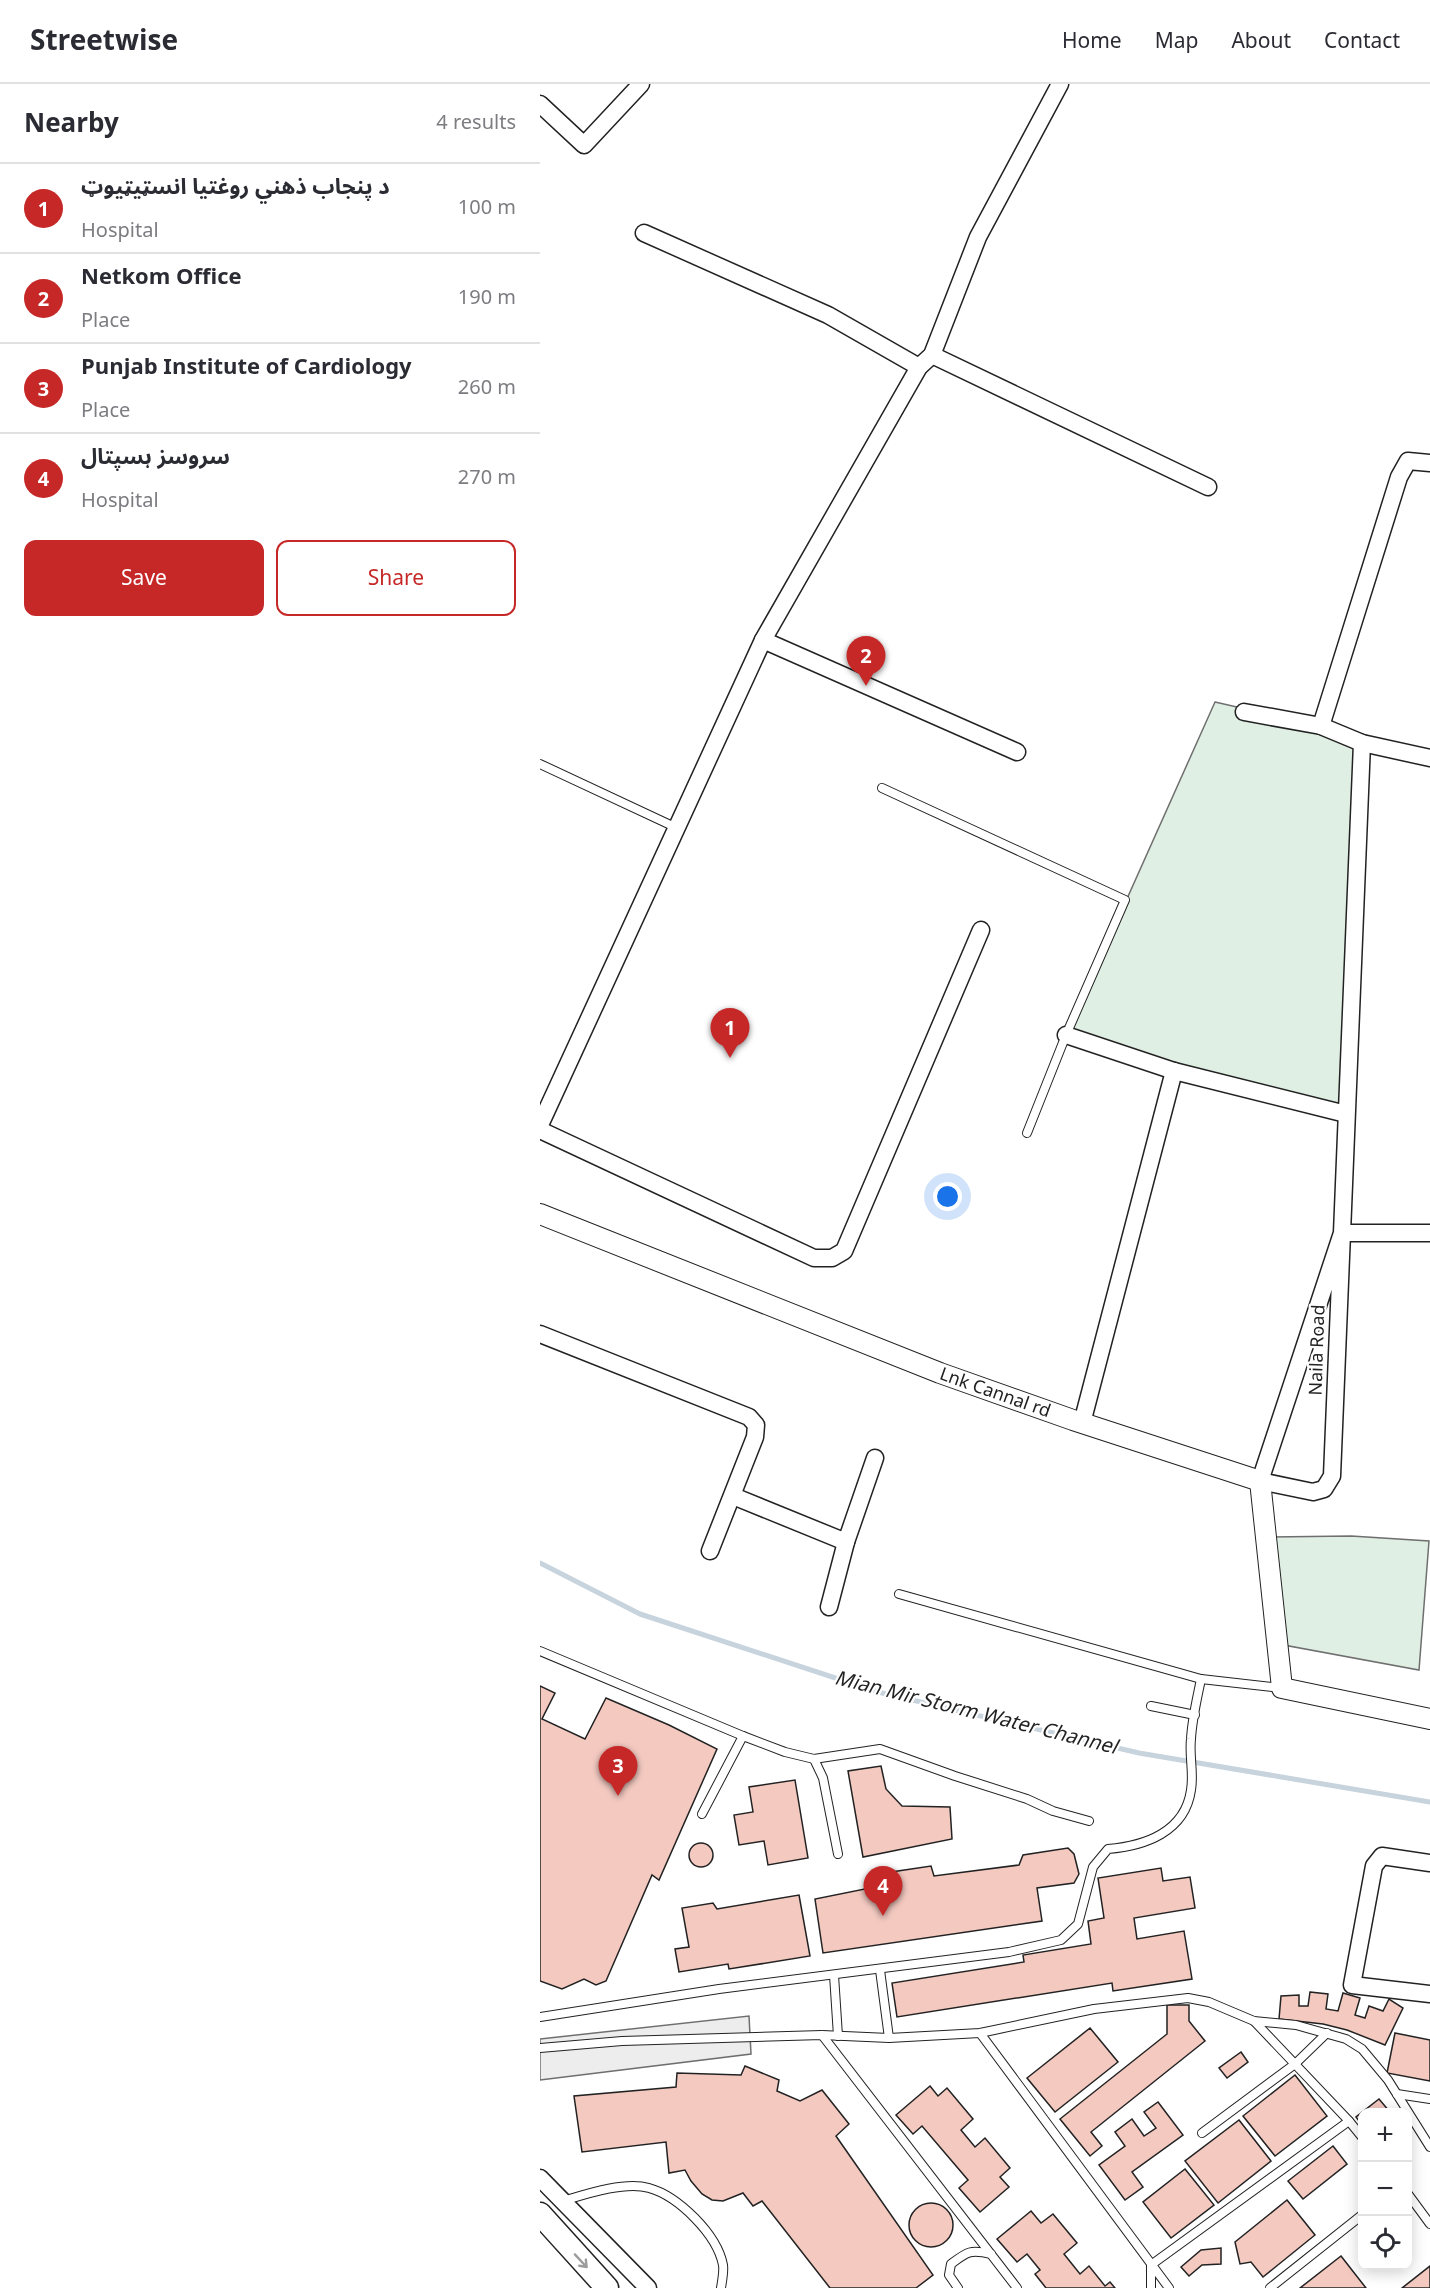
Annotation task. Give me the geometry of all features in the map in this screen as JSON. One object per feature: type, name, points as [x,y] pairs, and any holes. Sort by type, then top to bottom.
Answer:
[{"type":"main road","points":[[540,2214],[548,2226],[607,2288]]},
{"type":"street","points":[[540,104],[584,145],[640,84]]},
{"type":"street","points":[[540,1125],[763,640],[919,367],[932,355],[978,237],[1060,84]]},
{"type":"street","points":[[644,233],[828,315],[919,367]]},
{"type":"street","points":[[932,355],[1208,487]]},
{"type":"street","points":[[1321,726],[1399,477],[1408,461],[1430,463]]},
{"type":"street","points":[[763,640],[1017,752]]},
{"type":"street","points":[[1244,712],[1321,726],[1362,742],[1430,759]]},
{"type":"street","name":"Naila Road","points":[[1260,1481],[1312,1492],[1324,1489],[1332,1476],[1362,742]]},
{"type":"street","points":[[540,1130],[814,1258],[832,1258],[844,1251],[981,930]]},
{"type":"street","points":[[1066,1035],[1174,1071],[1346,1114]]},
{"type":"street","points":[[1082,1423],[1174,1071]]},
{"type":"street","name":"Lnk Cannal rd","points":[[540,1214],[940,1373],[1082,1423],[1260,1481]]},
{"type":"street","points":[[1430,1233],[1342,1233],[1260,1481],[1282,1688],[1430,1719]]},
{"type":"street","points":[[540,1334],[749,1418],[756,1425],[755,1437],[710,1551]]},
{"type":"street","points":[[829,1607],[846,1542],[875,1458]]},
{"type":"street","points":[[733,1496],[846,1542]]},
{"type":"street","points":[[1430,1863],[1382,1856],[1374,1866],[1352,1985],[1430,1994]]},
{"type":"street","points":[[540,2178],[648,2288]]},
{"type":"lane","points":[[540,764],[677,828]]},
{"type":"lane","points":[[882,788],[1125,900],[1066,1035],[1027,1133]]},
{"type":"lane","points":[[900,1594],[1201,1679],[1282,1688]]},
{"type":"lane","points":[[540,1651],[785,1752],[814,1759],[880,1749],[1027,1799],[1053,1811],[1089,1821]]},
{"type":"lane","points":[[540,2017],[719,1989],[1009,1953],[1061,1940],[1078,1924],[1093,1867],[1108,1849],[1130,1847],[1151,1839],[1175,1825],[1186,1812],[1191,1789],[1191,1739],[1201,1679]]},
{"type":"lane","points":[[1151,1706],[1195,1715]]},
{"type":"lane","points":[[702,1815],[742,1736]]},
{"type":"lane","points":[[814,1759],[822,1778],[838,1854]]},
{"type":"lane","points":[[880,1970],[889,2038]]},
{"type":"lane","points":[[834,1975],[838,2036]]},
{"type":"lane","points":[[540,2048],[622,2041],[822,2035],[889,2038],[980,2033],[1094,2009],[1188,1998],[1209,2002],[1254,2021],[1296,2025],[1346,2039],[1362,2049],[1376,2064],[1397,2094],[1404,2108]]},
{"type":"lane","points":[[1254,2021],[1358,2133]]},
{"type":"lane","points":[[980,2033],[1169,2288]]},
{"type":"lane","points":[[1202,2133],[1295,2064],[1327,2033]]},
{"type":"lane","points":[[822,2035],[1017,2288]]},
{"type":"lane","points":[[1397,2094],[1430,2099]]},
{"type":"lane","points":[[1151,2265],[1349,2121]]},
{"type":"lane","points":[[1412,2124],[1430,2147]]},
{"type":"lane","points":[[563,2201],[619,2187],[648,2187],[676,2200],[701,2225],[714,2243],[723,2265],[721,2288]]},
{"type":"lane","points":[[1412,2201],[1430,2224]]},
{"type":"lane","points":[[1270,2288],[1361,2216]]},
{"type":"lane","points":[[958,2288],[949,2275],[951,2264],[975,2250],[991,2254]]},
{"type":"lane","points":[[1151,2265],[1151,2288]]},
{"type":"green space","points":[[1215,702],[1321,726],[1362,743],[1346,1114],[1066,1035]]},
{"type":"green space","points":[[1351,1536],[1429,1541],[1419,1670],[1273,1643],[1266,1537]]},
{"type":"shaded area","points":[[749,2016],[751,2054],[540,2080],[540,2039]]},
{"type":"building","points":[[540,1686],[555,1693],[542,1719],[585,1739],[606,1698],[717,1749],[659,1880],[652,1875],[606,1981],[596,1985],[584,1979],[562,1989],[540,1981]]},
{"type":"building","points":[[881,1766],[886,1789],[902,1806],[950,1807],[952,1839],[863,1857],[848,1771]]},
{"type":"building","points":[[795,1780],[808,1858],[768,1865],[764,1841],[739,1845],[734,1815],[753,1812],[749,1787]]},
{"type":"building","points":[[701,1843],[709,1847],[713,1855],[709,1863],[701,1867],[693,1863],[689,1855],[693,1847]]},
{"type":"building","points":[[1068,1848],[1074,1854],[1079,1874],[1074,1883],[1037,1888],[1042,1921],[823,1953],[815,1899],[880,1886],[878,1874],[931,1866],[934,1876],[1019,1865],[1023,1855]]},
{"type":"building","points":[[1161,1868],[1163,1881],[1190,1877],[1195,1908],[1134,1918],[1137,1939],[1184,1931],[1192,1979],[1113,1991],[1112,1983],[897,2017],[892,1983],[1024,1962],[1023,1955],[1091,1944],[1088,1921],[1104,1918],[1098,1878]]},
{"type":"building","points":[[799,1895],[810,1956],[729,1969],[728,1964],[679,1972],[675,1949],[689,1947],[682,1908],[713,1903],[717,1909]]},
{"type":"building","points":[[1310,1992],[1328,1994],[1326,2009],[1338,2011],[1343,1993],[1360,1998],[1355,2015],[1365,2018],[1369,2006],[1383,2011],[1389,1999],[1403,2008],[1385,2045],[1347,2030],[1323,2024],[1279,2019],[1281,1996],[1299,1995],[1299,2006],[1308,2006]]},
{"type":"building","points":[[1167,2005],[1189,2005],[1189,2021],[1205,2041],[1091,2132],[1102,2146],[1090,2156],[1060,2119],[1167,2034]]},
{"type":"building","points":[[1090,2028],[1118,2062],[1055,2112],[1027,2078]]},
{"type":"building","points":[[1395,2033],[1430,2040],[1430,2081],[1387,2073]]},
{"type":"building","points":[[1241,2052],[1248,2062],[1227,2078],[1219,2068]]},
{"type":"building","points":[[745,2066],[779,2080],[777,2091],[800,2101],[822,2090],[849,2124],[836,2136],[933,2275],[916,2288],[830,2288],[762,2201],[753,2206],[743,2193],[723,2201],[712,2200],[702,2194],[685,2170],[669,2173],[666,2142],[582,2152],[574,2096],[676,2087],[677,2073],[741,2075]]},
{"type":"building","points":[[1295,2075],[1327,2116],[1275,2156],[1243,2116]]},
{"type":"building","points":[[930,2086],[938,2096],[947,2088],[973,2119],[961,2130],[975,2147],[985,2138],[1010,2168],[1000,2177],[1009,2187],[980,2212],[959,2188],[968,2180],[922,2126],[913,2134],[896,2115]]},
{"type":"building","points":[[1379,2099],[1387,2108],[1367,2108]]},
{"type":"building","points":[[1158,2102],[1183,2135],[1132,2172],[1143,2187],[1125,2200],[1099,2165],[1125,2146],[1115,2132],[1132,2119],[1144,2136],[1156,2128],[1144,2112]]},
{"type":"building","points":[[1239,2120],[1271,2161],[1218,2203],[1185,2161]]},
{"type":"building","points":[[1333,2146],[1347,2164],[1303,2199],[1288,2181]]},
{"type":"building","points":[[1185,2169],[1214,2205],[1171,2238],[1143,2202]]},
{"type":"building","points":[[1287,2200],[1315,2235],[1263,2277],[1251,2262],[1240,2264],[1235,2242]]},
{"type":"building","points":[[931,2203],[940,2204],[947,2209],[952,2216],[952,2234],[947,2241],[940,2246],[931,2247],[922,2246],[915,2241],[910,2234],[909,2225],[910,2216],[915,2209],[922,2204]]},
{"type":"building","points":[[1031,2211],[1041,2223],[1053,2214],[1077,2243],[1064,2254],[1080,2274],[1089,2266],[1105,2286],[1110,2282],[1115,2288],[1046,2288],[1035,2274],[1040,2270],[1027,2254],[1017,2262],[997,2239]]},
{"type":"building","points":[[1221,2248],[1221,2264],[1202,2265],[1189,2276],[1181,2267],[1201,2250]]},
{"type":"building","points":[[1341,2256],[1366,2288],[1300,2288]]},
{"type":"building","points":[[1430,2266],[1430,2288],[1402,2288]]},
{"type":"waterway","name":"Mian Mir Storm Water Channel","points":[[540,1563],[640,1614],[878,1692],[1139,1753],[1430,1802]]},
{"type":"place","name":"Netkom Office","points":[[866,686]]},
{"type":"place","name":"د پنجاب ذهني روغتیا انسټیټیوټ","points":[[730,1058]]},
{"type":"place","name":"Punjab Institute of Cardiology","points":[[618,1796]]},
{"type":"place","name":"سروسز ہسپتال","points":[[883,1916]]}]
